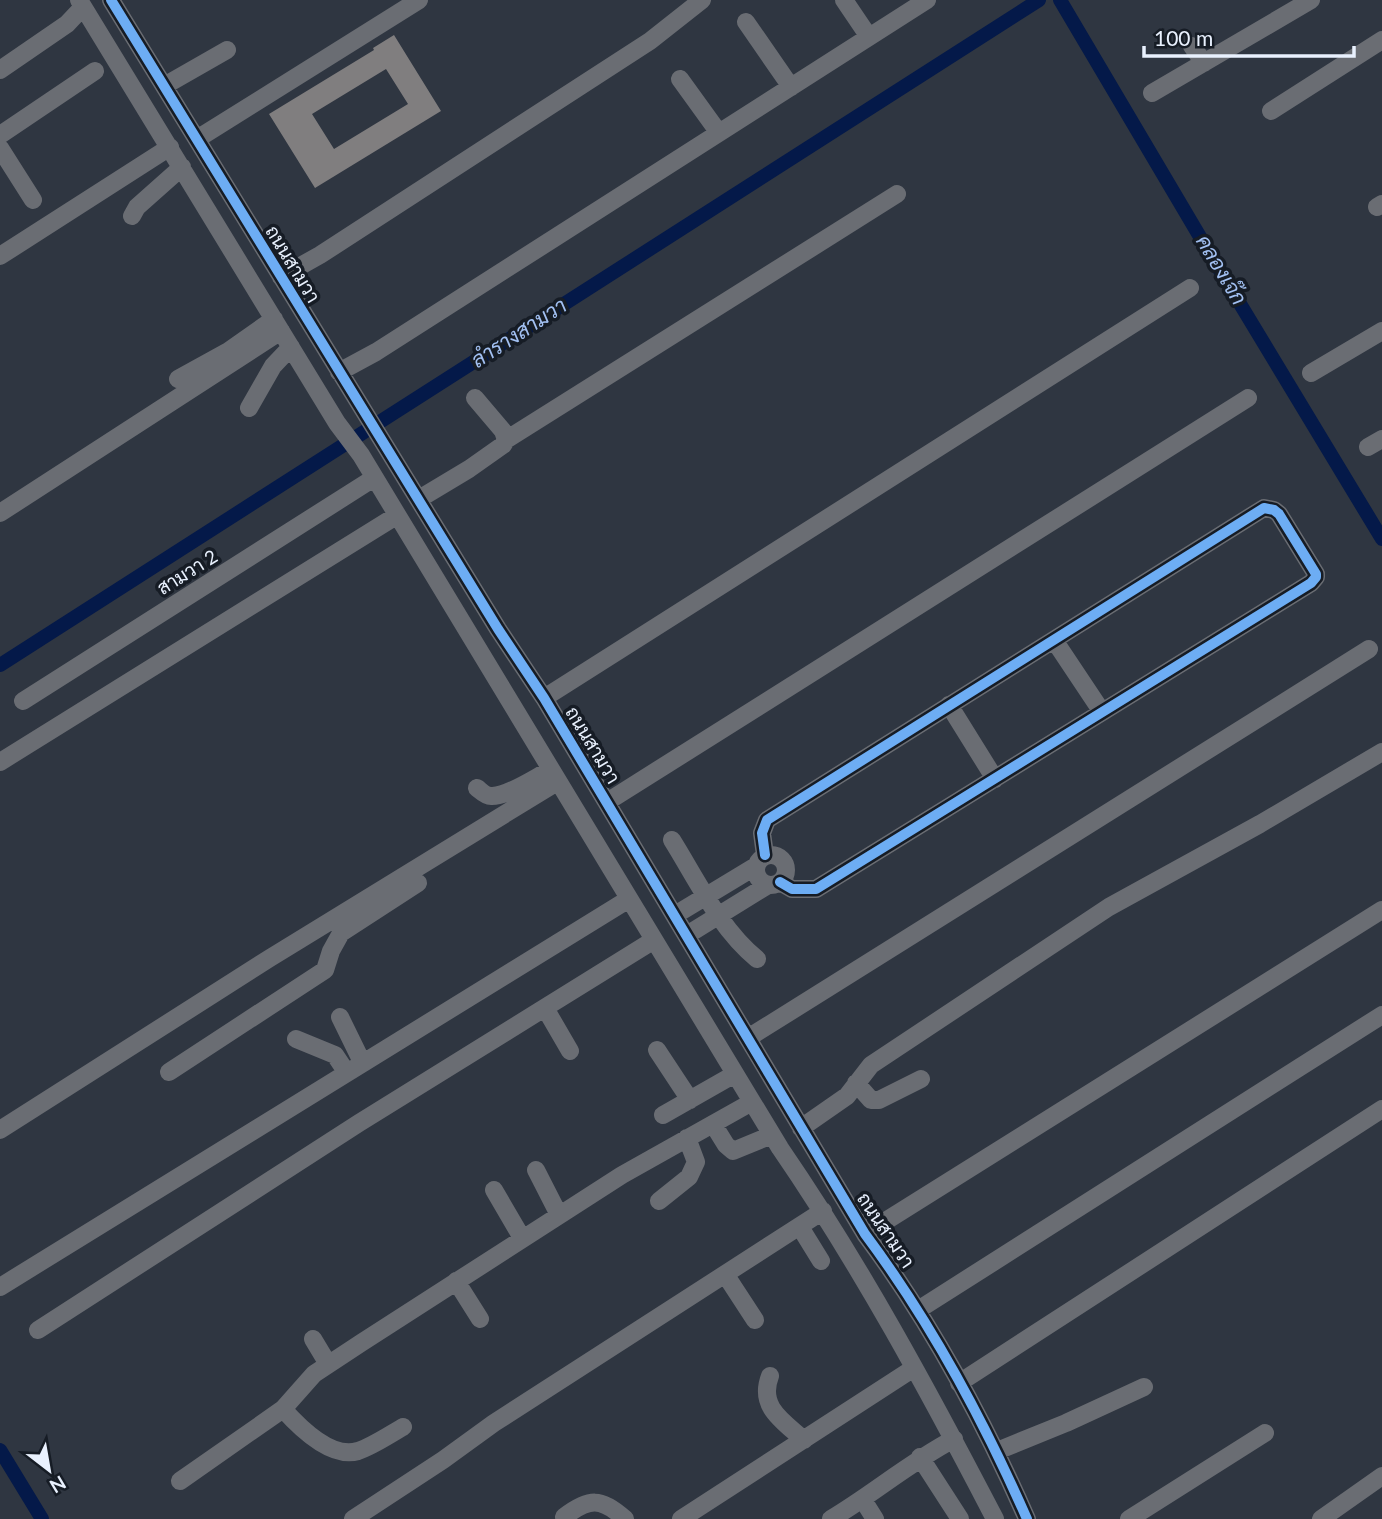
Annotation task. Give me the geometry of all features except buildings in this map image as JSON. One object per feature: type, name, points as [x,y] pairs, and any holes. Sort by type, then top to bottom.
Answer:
[{"type":"street","name":"ถนนสามวา","points":[[111,0],[498,629],[544,698],[865,1234],[899,1279],[918,1310],[998,1451],[1027,1519]]},
{"type":"street","points":[[197,139],[419,0]]},
{"type":"street","points":[[281,277],[320,255],[650,41],[702,0]]},
{"type":"street","points":[[844,0],[869,37]]},
{"type":"street","points":[[339,372],[376,352],[927,0]]},
{"type":"street","points":[[1152,93],[1311,0]]},
{"type":"street","points":[[0,70],[67,24],[81,3],[337,423],[361,455],[772,1135],[823,1211],[954,1439],[995,1519]]},
{"type":"street","points":[[746,22],[791,87]]},
{"type":"street","points":[[1271,111],[1382,40]]},
{"type":"street","points":[[1192,46],[1204,64]]},
{"type":"street","points":[[164,86],[228,50]]},
{"type":"street","points":[[0,135],[95,71]]},
{"type":"street","points":[[680,79],[719,133]]},
{"type":"street","points":[[0,256],[170,147]]},
{"type":"street","points":[[0,148],[33,200]]},
{"type":"street","points":[[132,216],[146,198],[182,167]]},
{"type":"street","points":[[419,499],[469,470],[503,445],[506,439],[897,194]]},
{"type":"street","points":[[544,698],[1189,288]]},
{"type":"street","points":[[178,379],[278,325]]},
{"type":"street","points":[[0,513],[278,325]]},
{"type":"street","points":[[1311,373],[1382,331]]},
{"type":"street","points":[[249,408],[274,366],[291,347]]},
{"type":"street","points":[[475,398],[503,431],[506,439]]},
{"type":"street","points":[[607,802],[1248,398]]},
{"type":"street","name":"สามวา 2","points":[[23,701],[374,478]]},
{"type":"street","points":[[1264,509],[1274,510],[1279,514],[1316,574],[1314,581],[816,889],[792,889],[760,881],[756,875],[762,833],[767,820],[949,705],[1264,509]]},
{"type":"street","points":[[0,762],[396,516]]},
{"type":"street","points":[[474,642],[498,629]]},
{"type":"street","points":[[1054,640],[1102,712]]},
{"type":"street","points":[[745,1034],[770,1014],[810,998],[1369,649]]},
{"type":"street","points":[[949,705],[995,779]]},
{"type":"street","points":[[801,1128],[847,1096],[871,1065],[1110,907],[1260,824],[1382,752]]},
{"type":"street","points":[[477,788],[494,797],[556,780]]},
{"type":"street","points":[[169,1072],[325,970],[341,933],[556,780]]},
{"type":"street","points":[[0,1130],[556,780]]},
{"type":"street","points":[[672,840],[719,915],[742,947],[757,959]]},
{"type":"street","points":[[675,915],[760,861],[773,855],[784,862],[785,877],[687,935]]},
{"type":"street","points":[[0,1287],[629,899]]},
{"type":"street","points":[[865,1234],[1382,910]]},
{"type":"street","points":[[38,1330],[347,1131],[654,940]]},
{"type":"street","points":[[545,1008],[570,1051]]},
{"type":"street","points":[[918,1310],[1382,1015]]},
{"type":"street","points":[[340,1017],[362,1062]]},
{"type":"street","points":[[296,1039],[335,1055],[347,1073]]},
{"type":"street","points":[[657,1050],[690,1100]]},
{"type":"street","points":[[663,1115],[735,1074]]},
{"type":"street","points":[[856,1083],[871,1100],[879,1100],[920,1079]]},
{"type":"street","points":[[180,1481],[283,1409],[313,1374],[328,1364],[559,1215],[752,1102]]},
{"type":"street","points":[[959,1383],[1382,1109]]},
{"type":"street","points":[[713,1124],[733,1151],[739,1151],[772,1135]]},
{"type":"street","points":[[659,1201],[689,1177],[696,1162],[687,1138]]},
{"type":"street","points":[[536,1170],[559,1215]]},
{"type":"street","points":[[494,1190],[522,1238]]},
{"type":"street","points":[[353,1519],[494,1423],[823,1211]]},
{"type":"street","points":[[800,1227],[821,1261]]},
{"type":"street","points":[[725,1274],[755,1320]]},
{"type":"street","points":[[456,1280],[480,1320]]},
{"type":"street","points":[[313,1339],[328,1364]]},
{"type":"street","points":[[681,1519],[914,1368]]},
{"type":"street","points":[[769,1376],[765,1388],[769,1405],[804,1440]]},
{"type":"street","points":[[998,1451],[1144,1387]]},
{"type":"street","points":[[283,1409],[298,1425],[330,1449],[343,1453],[359,1451],[403,1427]]},
{"type":"street","points":[[1129,1519],[1265,1433]]},
{"type":"street","points":[[831,1519],[863,1500],[920,1457],[954,1439]]},
{"type":"street","points":[[920,1457],[960,1519]]},
{"type":"street","points":[[1321,1519],[1346,1512],[1382,1476]]},
{"type":"street","points":[[863,1500],[875,1519]]},
{"type":"street","points":[[564,1517],[581,1504],[596,1502],[612,1507],[625,1519]]},
{"type":"waterway","name":"ลำรางสามวา","points":[[0,665],[1039,0]]},
{"type":"waterway","name":"คลองเจ๊ก","points":[[1060,0],[1382,539]]},
{"type":"waterway","points":[[0,1450],[42,1519]]},
{"type":"cycle path","points":[[111,0],[498,629],[544,698],[865,1234],[912,1301],[974,1408],[1027,1519]]},
{"type":"cycle path","points":[[765,855],[762,833],[767,820],[1264,508],[1279,514],[1316,574],[1311,583],[816,889],[792,889],[780,882]]}]
